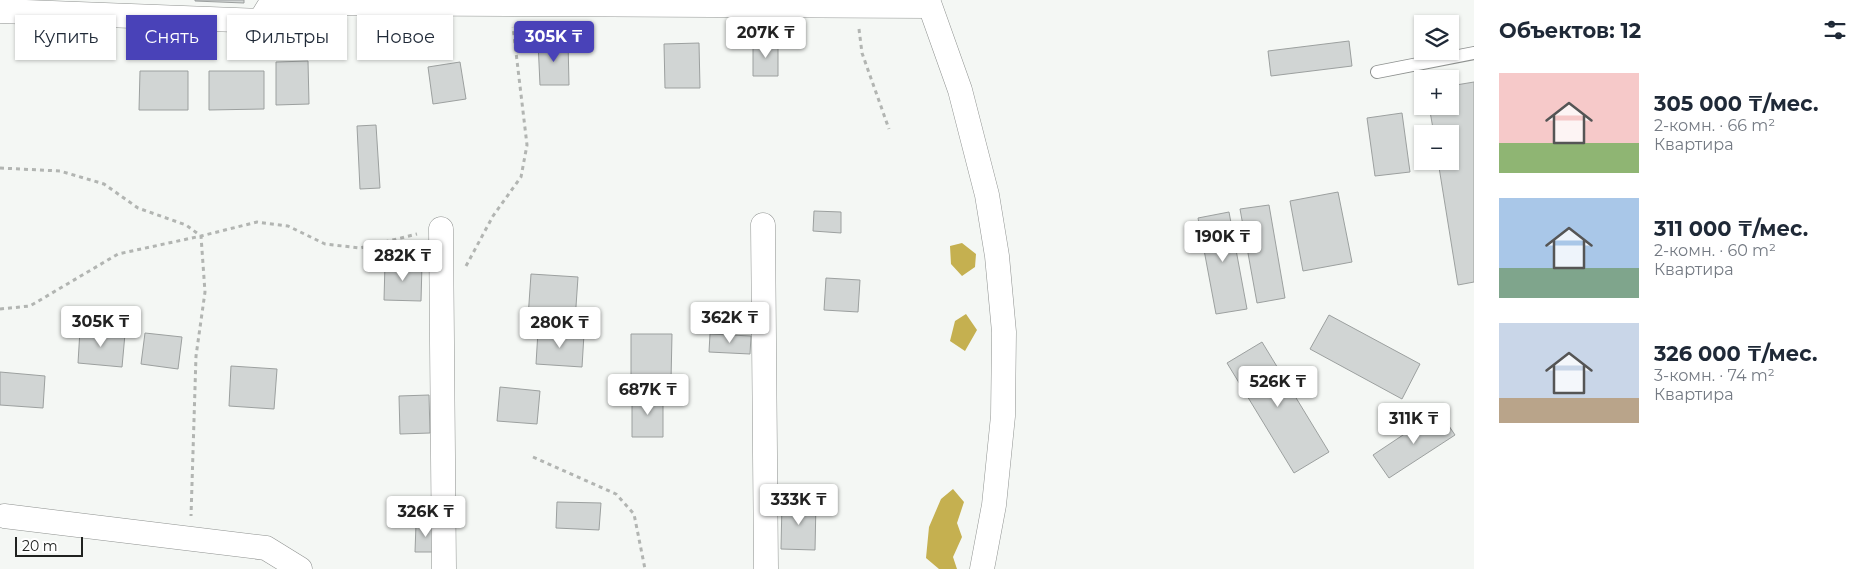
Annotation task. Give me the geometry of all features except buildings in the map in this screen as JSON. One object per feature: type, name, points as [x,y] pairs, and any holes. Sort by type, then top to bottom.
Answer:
[{"type":"street","points":[[0,11],[260,21],[270,3],[859,6],[929,3],[960,90],[987,195],[1001,294],[1004,332],[1003,416],[994,505],[982,569]]},
{"type":"street","points":[[763,225],[766,569]]},
{"type":"street","points":[[441,229],[444,569]]},
{"type":"street","points":[[4,516],[266,548],[300,569]]},
{"type":"lane","points":[[1377,72],[1474,53]]},
{"type":"path","points":[[465,267],[493,216],[521,177],[527,145],[511,4]]},
{"type":"path","points":[[859,6],[859,31],[862,53],[889,128]]},
{"type":"path","points":[[0,168],[60,171],[104,184],[138,208],[186,225],[201,236],[205,292],[196,356],[190,539]]},
{"type":"path","points":[[0,309],[30,306],[118,254],[257,222],[288,226],[325,244],[360,248],[441,229]]},
{"type":"path","points":[[533,456],[616,494],[634,514],[645,569]]},
{"type":"shaded area","points":[[962,243],[976,254],[975,267],[962,276],[951,264],[950,246]]},
{"type":"shaded area","points":[[966,314],[977,330],[965,351],[950,341],[955,321]]},
{"type":"shaded area","points":[[953,489],[964,502],[957,523],[962,537],[953,557],[957,569],[939,569],[926,558],[929,527],[941,499]]}]
